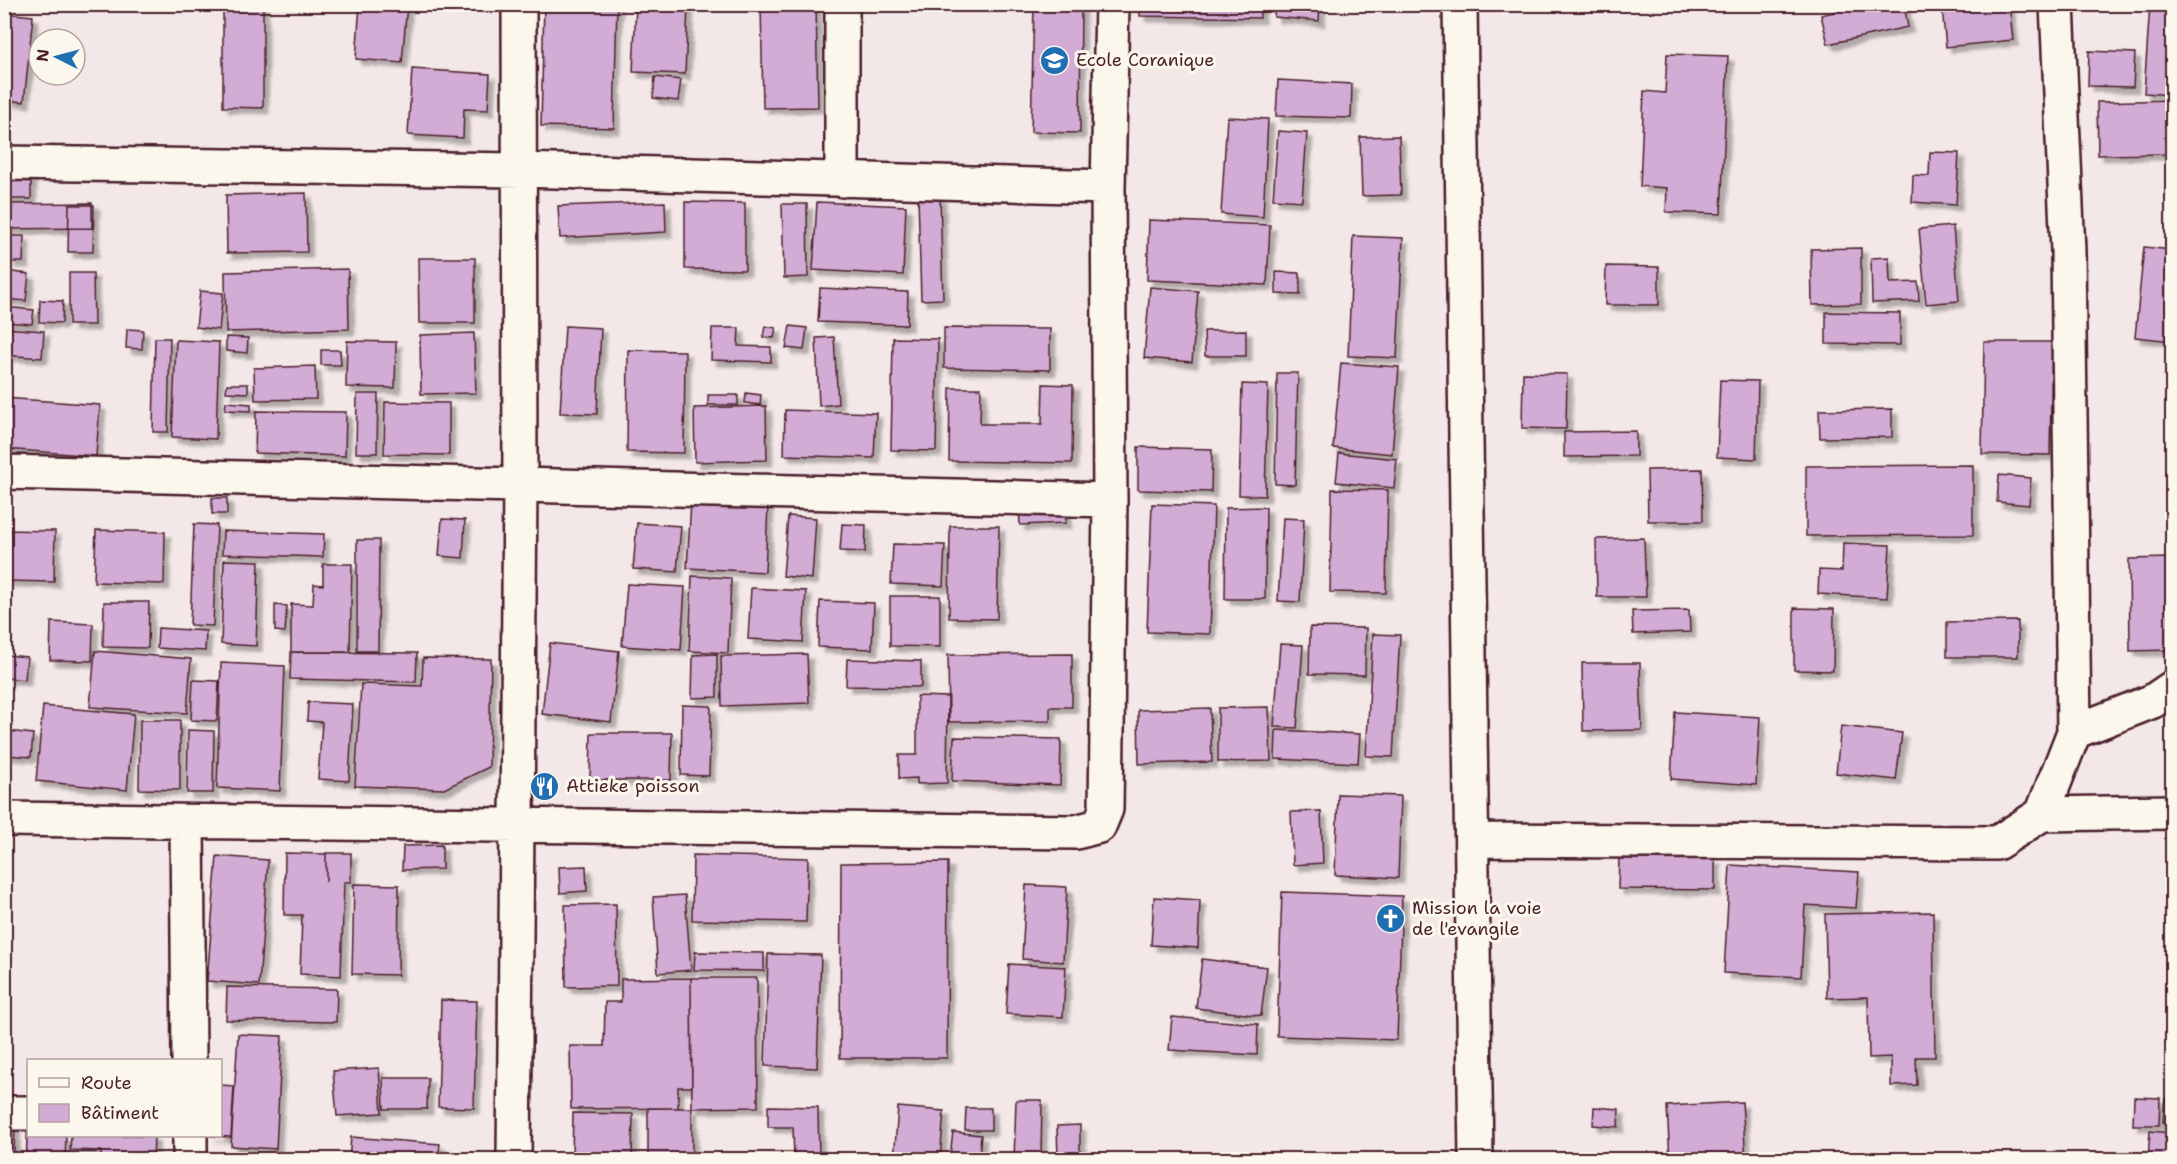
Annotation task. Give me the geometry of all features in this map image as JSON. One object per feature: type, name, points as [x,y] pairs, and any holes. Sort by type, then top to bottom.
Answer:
[{"type":"street","points":[[514,1160],[520,486],[519,4]]},
{"type":"street","points":[[842,4],[842,180]]},
{"type":"street","points":[[4,819],[1076,832],[1099,826],[1106,809],[1110,500],[1108,187],[1112,4]]},
{"type":"street","points":[[1460,4],[1476,1160]]},
{"type":"street","points":[[2042,814],[2074,732],[2068,251],[2057,4]]},
{"type":"street","points":[[4,163],[520,170],[1108,187]]},
{"type":"street","points":[[4,472],[1110,500]]},
{"type":"street","points":[[2074,732],[2153,701],[2172,687]]},
{"type":"street","points":[[1472,840],[1997,843],[2042,814],[2172,812]]},
{"type":"street","points":[[187,822],[189,1059]]},
{"type":"street","points":[[4,1113],[27,1113]]},
{"type":"street","points":[[190,1137],[190,1160]]},
{"type":"building","points":[[223,4],[263,4],[263,108],[223,107]]},
{"type":"building","points":[[360,4],[407,4],[402,63],[356,59]]},
{"type":"building","points":[[544,4],[617,4],[614,128],[541,126]]},
{"type":"building","points":[[636,4],[688,6],[685,74],[633,72]]},
{"type":"building","points":[[761,4],[816,4],[818,107],[763,108]]},
{"type":"building","points":[[1034,4],[1081,4],[1080,133],[1031,132]]},
{"type":"building","points":[[1140,4],[1260,4],[1260,18],[1140,16]]},
{"type":"building","points":[[1275,4],[1320,4],[1319,21],[1274,17]]},
{"type":"building","points":[[1867,4],[1904,4],[1908,27],[1828,44],[1821,15]]},
{"type":"building","points":[[2009,4],[2013,40],[1946,47],[1942,8]]},
{"type":"building","points":[[2150,4],[2172,4],[2172,95],[2144,93]]},
{"type":"building","points":[[4,13],[33,16],[32,27],[27,27],[27,73],[24,102],[4,100]]},
{"type":"building","points":[[2089,51],[2135,53],[2133,87],[2088,86]]},
{"type":"building","points":[[1667,54],[1728,56],[1721,214],[1666,212],[1667,188],[1640,186],[1644,91],[1665,93]]},
{"type":"building","points":[[412,69],[490,74],[488,110],[464,109],[463,138],[408,135]]},
{"type":"building","points":[[655,77],[681,80],[678,101],[653,98]]},
{"type":"building","points":[[1278,80],[1352,84],[1351,118],[1276,116]]},
{"type":"building","points":[[2172,100],[2172,154],[2098,155],[2097,102]]},
{"type":"building","points":[[1227,117],[1268,119],[1263,217],[1221,214]]},
{"type":"building","points":[[1278,131],[1307,133],[1302,201],[1273,199]]},
{"type":"building","points":[[1399,136],[1401,195],[1362,196],[1360,137]]},
{"type":"building","points":[[1930,152],[1959,153],[1956,205],[1912,202],[1913,175],[1929,176]]},
{"type":"building","points":[[31,176],[31,199],[6,199],[5,177]]},
{"type":"building","points":[[306,193],[307,252],[227,253],[226,195]]},
{"type":"building","points":[[918,196],[940,196],[943,299],[921,300]]},
{"type":"building","points":[[665,202],[666,232],[560,238],[558,206]]},
{"type":"building","points":[[685,202],[745,203],[745,270],[685,269]]},
{"type":"building","points":[[817,202],[906,206],[903,275],[813,270]]},
{"type":"building","points":[[92,203],[92,228],[4,229],[4,204]]},
{"type":"building","points":[[782,204],[807,204],[808,277],[784,278]]},
{"type":"building","points":[[69,205],[94,205],[93,252],[68,252]]},
{"type":"building","points":[[1149,220],[1270,225],[1267,285],[1147,280]]},
{"type":"building","points":[[1953,226],[1959,301],[1926,304],[1919,229]]},
{"type":"building","points":[[10,236],[24,236],[23,262],[10,262]]},
{"type":"building","points":[[1353,236],[1403,238],[1397,358],[1348,356]]},
{"type":"building","points":[[2144,247],[2172,250],[2172,341],[2135,337]]},
{"type":"building","points":[[1861,248],[1861,304],[1812,305],[1811,249]]},
{"type":"building","points":[[1889,257],[1890,283],[1918,282],[1919,301],[1872,303],[1871,258]]},
{"type":"building","points":[[418,258],[475,258],[475,323],[419,323]]},
{"type":"building","points":[[1606,266],[1659,267],[1659,305],[1605,305]]},
{"type":"building","points":[[348,269],[349,329],[226,332],[225,272]]},
{"type":"building","points":[[4,271],[29,274],[26,301],[4,299]]},
{"type":"building","points":[[1276,272],[1300,273],[1300,295],[1276,294]]},
{"type":"building","points":[[69,273],[93,273],[94,325],[69,325]]},
{"type":"building","points":[[1150,287],[1198,291],[1192,362],[1144,358]]},
{"type":"building","points":[[820,288],[908,292],[907,325],[818,322]]},
{"type":"building","points":[[200,291],[223,293],[219,330],[196,327]]},
{"type":"building","points":[[40,300],[63,301],[62,323],[39,322]]},
{"type":"building","points":[[4,307],[34,310],[32,324],[4,322]]},
{"type":"building","points":[[1826,312],[1900,313],[1900,345],[1826,344]]},
{"type":"building","points":[[565,326],[601,328],[597,414],[560,413]]},
{"type":"building","points":[[765,326],[776,328],[774,338],[763,337]]},
{"type":"building","points":[[790,326],[807,328],[804,350],[786,348]]},
{"type":"building","points":[[4,328],[44,331],[42,358],[4,355]]},
{"type":"building","points":[[712,328],[739,328],[738,346],[771,347],[771,362],[711,360]]},
{"type":"building","points":[[944,328],[1050,329],[1050,370],[944,368]]},
{"type":"building","points":[[127,329],[143,330],[142,349],[126,348]]},
{"type":"building","points":[[1246,330],[1246,356],[1205,356],[1204,331]]},
{"type":"building","points":[[474,333],[476,393],[421,394],[420,335]]},
{"type":"building","points":[[226,337],[248,338],[247,353],[226,351]]},
{"type":"building","points":[[834,337],[838,404],[819,406],[816,338]]},
{"type":"building","points":[[155,338],[170,338],[168,432],[153,432]]},
{"type":"building","points":[[893,338],[938,339],[936,451],[891,450]]},
{"type":"building","points":[[176,340],[219,342],[216,439],[172,437]]},
{"type":"building","points":[[347,341],[396,342],[395,388],[346,387]]},
{"type":"building","points":[[1984,342],[2052,342],[2050,455],[1982,454]]},
{"type":"building","points":[[321,350],[340,350],[341,365],[321,365]]},
{"type":"building","points":[[628,350],[685,351],[684,453],[627,452]]},
{"type":"building","points":[[1341,363],[1399,367],[1392,454],[1333,448]]},
{"type":"building","points":[[315,366],[316,399],[255,400],[254,368]]},
{"type":"building","points":[[1277,373],[1298,373],[1295,485],[1275,484]]},
{"type":"building","points":[[1523,373],[1567,374],[1566,429],[1522,428]]},
{"type":"building","points":[[1720,380],[1758,381],[1756,459],[1717,457]]},
{"type":"building","points":[[227,384],[248,384],[248,393],[226,392]]},
{"type":"building","points":[[1043,384],[1073,385],[1072,463],[949,461],[950,388],[981,388],[980,424],[1042,424]]},
{"type":"building","points":[[1242,384],[1268,385],[1265,496],[1239,495]]},
{"type":"building","points":[[746,393],[761,395],[760,405],[745,403]]},
{"type":"building","points":[[357,394],[378,394],[377,453],[356,453]]},
{"type":"building","points":[[708,395],[738,395],[738,405],[708,405]]},
{"type":"building","points":[[4,398],[100,405],[96,456],[4,449]]},
{"type":"building","points":[[226,402],[251,404],[251,411],[225,410]]},
{"type":"building","points":[[385,402],[449,403],[449,455],[384,454]]},
{"type":"building","points":[[766,406],[767,460],[695,462],[694,408]]},
{"type":"building","points":[[1892,409],[1892,437],[1820,438],[1819,410]]},
{"type":"building","points":[[785,410],[876,413],[874,458],[784,455]]},
{"type":"building","points":[[256,411],[346,412],[345,456],[255,453]]},
{"type":"building","points":[[1636,431],[1636,456],[1564,457],[1564,432]]},
{"type":"building","points":[[1138,447],[1212,449],[1211,492],[1138,490]]},
{"type":"building","points":[[1339,453],[1397,459],[1394,488],[1336,482]]},
{"type":"building","points":[[1973,465],[1973,535],[1806,536],[1806,466]]},
{"type":"building","points":[[1702,469],[1703,521],[1648,521],[1647,470]]},
{"type":"building","points":[[1999,475],[2031,478],[2029,505],[1997,502]]},
{"type":"building","points":[[1332,489],[1388,490],[1386,593],[1330,592]]},
{"type":"building","points":[[212,498],[227,498],[227,514],[212,514]]},
{"type":"building","points":[[691,501],[768,506],[765,572],[687,568]]},
{"type":"building","points":[[1065,503],[1066,523],[1020,525],[1019,505]]},
{"type":"building","points":[[1152,504],[1214,506],[1210,634],[1147,632]]},
{"type":"building","points":[[1266,507],[1265,599],[1225,599],[1226,508]]},
{"type":"building","points":[[788,516],[816,518],[812,579],[783,576]]},
{"type":"building","points":[[1283,518],[1304,519],[1300,602],[1278,601]]},
{"type":"building","points":[[442,519],[465,520],[463,558],[439,556]]},
{"type":"building","points":[[637,523],[681,526],[677,572],[633,569]]},
{"type":"building","points":[[194,524],[217,525],[213,626],[190,625]]},
{"type":"building","points":[[842,524],[866,525],[865,552],[840,551]]},
{"type":"building","points":[[950,526],[999,526],[997,619],[949,618]]},
{"type":"building","points":[[4,530],[55,531],[54,582],[4,581]]},
{"type":"building","points":[[96,530],[165,532],[164,584],[94,582]]},
{"type":"building","points":[[223,531],[324,534],[323,557],[222,554]]},
{"type":"building","points":[[1644,538],[1646,597],[1597,597],[1596,539]]},
{"type":"building","points":[[357,540],[379,540],[378,651],[357,651]]},
{"type":"building","points":[[1843,543],[1890,545],[1887,598],[1818,594],[1819,570],[1842,571]]},
{"type":"building","points":[[893,544],[945,545],[943,586],[891,584]]},
{"type":"building","points":[[2169,558],[2170,650],[2130,651],[2129,559]]},
{"type":"building","points":[[224,560],[259,561],[256,646],[221,644]]},
{"type":"building","points":[[323,564],[352,564],[350,652],[291,652],[291,604],[313,605],[314,584],[323,585]]},
{"type":"building","points":[[692,576],[731,578],[728,653],[689,651]]},
{"type":"building","points":[[627,584],[685,587],[681,650],[622,646]]},
{"type":"building","points":[[751,588],[806,591],[803,642],[748,639]]},
{"type":"building","points":[[890,596],[940,596],[940,647],[890,646]]},
{"type":"building","points":[[820,601],[874,603],[872,649],[818,647]]},
{"type":"building","points":[[104,602],[149,602],[148,648],[103,647]]},
{"type":"building","points":[[275,605],[287,606],[285,632],[275,631]]},
{"type":"building","points":[[1794,608],[1834,609],[1833,671],[1794,670]]},
{"type":"building","points":[[1689,610],[1690,632],[1633,634],[1632,611]]},
{"type":"building","points":[[2018,621],[2018,657],[1947,657],[1947,622]]},
{"type":"building","points":[[51,622],[93,624],[92,661],[50,660]]},
{"type":"building","points":[[1310,627],[1366,628],[1365,675],[1309,674]]},
{"type":"building","points":[[158,628],[206,631],[205,651],[157,648]]},
{"type":"building","points":[[1373,634],[1400,635],[1393,757],[1366,756]]},
{"type":"building","points":[[550,643],[619,651],[611,722],[542,714]]},
{"type":"building","points":[[1280,644],[1303,645],[1297,728],[1274,727]]},
{"type":"building","points":[[95,651],[191,659],[187,713],[90,707]]},
{"type":"building","points":[[291,652],[417,653],[416,682],[290,679]]},
{"type":"building","points":[[717,654],[717,697],[692,698],[693,655]]},
{"type":"building","points":[[807,654],[809,703],[722,706],[721,656]]},
{"type":"building","points":[[1072,654],[1072,707],[1050,707],[1050,721],[949,722],[948,655]]},
{"type":"building","points":[[7,655],[27,657],[25,680],[6,678]]},
{"type":"building","points":[[423,658],[491,659],[489,767],[444,789],[355,786],[361,684],[422,686]]},
{"type":"building","points":[[847,659],[921,661],[921,687],[846,686]]},
{"type":"building","points":[[221,663],[285,666],[280,791],[217,788]]},
{"type":"building","points":[[1582,663],[1640,663],[1642,730],[1583,731]]},
{"type":"building","points":[[193,680],[219,681],[217,721],[191,720]]},
{"type":"building","points":[[917,696],[948,697],[947,783],[917,784],[917,778],[899,779],[899,755],[917,755]]},
{"type":"building","points":[[308,702],[353,704],[349,781],[318,779],[322,722],[307,721]]},
{"type":"building","points":[[682,705],[711,706],[709,776],[681,775]]},
{"type":"building","points":[[43,706],[134,714],[127,790],[36,781]]},
{"type":"building","points":[[1269,707],[1271,761],[1218,762],[1218,708]]},
{"type":"building","points":[[1210,708],[1212,762],[1139,764],[1138,710]]},
{"type":"building","points":[[1675,712],[1760,717],[1756,785],[1671,779]]},
{"type":"building","points":[[140,720],[180,720],[180,790],[139,789]]},
{"type":"building","points":[[1841,726],[1902,733],[1896,780],[1836,773]]},
{"type":"building","points":[[188,730],[214,731],[213,793],[187,793]]},
{"type":"building","points":[[1276,730],[1360,734],[1358,763],[1275,759]]},
{"type":"building","points":[[8,731],[33,734],[31,757],[6,755]]},
{"type":"building","points":[[591,733],[672,733],[671,780],[590,780]]},
{"type":"building","points":[[954,737],[1061,739],[1060,785],[952,781]]},
{"type":"building","points":[[1338,794],[1401,796],[1398,878],[1335,875]]},
{"type":"building","points":[[1321,811],[1323,863],[1293,865],[1291,812]]},
{"type":"building","points":[[442,845],[442,869],[402,870],[403,846]]},
{"type":"building","points":[[285,853],[351,853],[351,882],[344,882],[341,976],[300,974],[302,915],[284,915]]},
{"type":"building","points":[[693,855],[808,858],[806,922],[692,920]]},
{"type":"building","points":[[217,856],[268,860],[259,985],[207,981]]},
{"type":"building","points":[[1619,858],[1715,859],[1715,890],[1618,889]]},
{"type":"building","points":[[948,862],[947,1058],[840,1058],[841,863]]},
{"type":"building","points":[[1730,865],[1859,872],[1856,908],[1805,905],[1801,977],[1724,973]]},
{"type":"building","points":[[586,866],[587,891],[560,893],[559,867]]},
{"type":"building","points":[[354,884],[399,885],[398,975],[352,974]]},
{"type":"building","points":[[1026,885],[1067,887],[1063,962],[1022,959]]},
{"type":"building","points":[[1282,892],[1402,896],[1397,1040],[1277,1036]]},
{"type":"building","points":[[685,895],[691,970],[658,973],[653,897]]},
{"type":"building","points":[[1154,897],[1200,900],[1198,948],[1151,945]]},
{"type":"building","points":[[616,904],[617,986],[566,987],[565,905]]},
{"type":"building","points":[[1933,912],[1935,1057],[1916,1057],[1917,1085],[1891,1086],[1891,1057],[1869,1058],[1868,997],[1827,998],[1825,914]]},
{"type":"building","points":[[695,952],[764,953],[764,971],[694,970]]},
{"type":"building","points":[[768,954],[821,955],[817,1068],[765,1066]]},
{"type":"building","points":[[1202,959],[1267,967],[1261,1016],[1196,1008]]},
{"type":"building","points":[[1009,964],[1066,967],[1063,1017],[1006,1014]]},
{"type":"building","points":[[691,978],[692,1087],[678,1087],[678,1108],[571,1109],[570,1046],[604,1046],[605,1002],[621,1002],[621,979]]},
{"type":"building","points":[[691,978],[757,978],[758,1107],[692,1108]]},
{"type":"building","points":[[227,987],[337,989],[336,1022],[226,1020]]},
{"type":"building","points":[[441,1000],[477,1001],[474,1108],[438,1107]]},
{"type":"building","points":[[1172,1017],[1258,1024],[1257,1055],[1169,1050]]},
{"type":"building","points":[[238,1034],[282,1036],[276,1149],[231,1146]]},
{"type":"building","points":[[379,1068],[382,1113],[337,1116],[333,1071]]},
{"type":"building","points":[[383,1078],[428,1078],[427,1109],[384,1109]]},
{"type":"building","points":[[222,1085],[234,1086],[231,1137],[222,1137]]},
{"type":"building","points":[[2134,1097],[2160,1098],[2159,1125],[2133,1125]]},
{"type":"building","points":[[2165,1099],[2172,1100],[2172,1124],[2163,1122]]},
{"type":"building","points":[[1016,1100],[1042,1100],[1041,1160],[1014,1160]]},
{"type":"building","points":[[1742,1102],[1746,1160],[1670,1160],[1667,1106]]},
{"type":"building","points":[[768,1106],[818,1107],[819,1160],[794,1160],[793,1127],[768,1127]]},
{"type":"building","points":[[898,1107],[944,1111],[940,1160],[894,1160]]},
{"type":"building","points":[[1594,1107],[1619,1109],[1618,1127],[1593,1125]]},
{"type":"building","points":[[648,1108],[692,1108],[692,1160],[648,1160]]},
{"type":"building","points":[[966,1108],[991,1108],[991,1130],[965,1130]]},
{"type":"building","points":[[573,1113],[633,1114],[632,1160],[572,1158]]},
{"type":"building","points":[[4,1116],[15,1117],[14,1160],[4,1160]]},
{"type":"building","points":[[1080,1125],[1080,1160],[1058,1160],[1057,1126]]},
{"type":"building","points":[[2150,1131],[2172,1133],[2172,1160],[2148,1159]]},
{"type":"building","points":[[953,1132],[981,1135],[979,1158],[950,1155]]},
{"type":"building","points":[[27,1137],[66,1137],[65,1160],[26,1160]]},
{"type":"building","points":[[71,1137],[154,1137],[153,1160],[101,1160],[101,1151],[70,1150]]},
{"type":"building","points":[[351,1137],[440,1144],[438,1160],[349,1160]]},
{"type":"building","points":[[1094,1155],[1134,1155],[1134,1160],[1094,1160]]},
{"type":"place","name":"Ecole Coranique","points":[[1055,60]]},
{"type":"place","name":"Attieke poisson","points":[[545,786]]},
{"type":"place","name":"Mission la voie de l'evangile","points":[[1391,918]]}]
